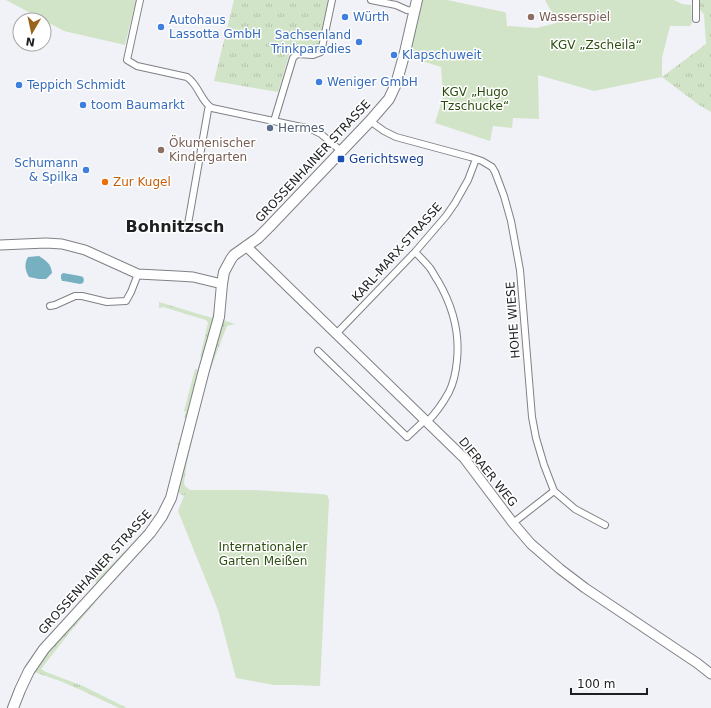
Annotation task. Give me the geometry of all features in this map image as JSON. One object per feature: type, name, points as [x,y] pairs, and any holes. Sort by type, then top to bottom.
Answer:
[{"type":"main road","name":"GROSSENHAINER STRASSE","points":[[13,708],[29,671],[44,649],[150,533],[162,516],[171,498],[219,317],[224,272],[231,259],[239,251],[258,238],[370,121],[389,99],[396,84],[406,52],[417,0]]},
{"type":"main road","points":[[0,245],[46,243],[62,244],[85,250],[138,274],[188,277],[222,284]]},
{"type":"main road","name":"DIERAER WEG","points":[[246,246],[464,458],[530,544],[585,588],[698,662],[711,674]]},
{"type":"street","points":[[140,0],[127,60],[142,67],[187,77],[200,91],[209,107],[316,131],[341,151]]},
{"type":"street","points":[[274,121],[294,58],[297,54],[313,55],[320,52],[332,0]]},
{"type":"street","points":[[371,0],[396,5],[407,10],[414,11]]},
{"type":"street","points":[[696,0],[696,19]]},
{"type":"street","points":[[188,224],[209,107]]},
{"type":"street","name":"HOHE WIESE","points":[[370,121],[396,137],[476,159],[488,164],[495,172],[512,221],[520,270],[532,417],[542,458],[554,491],[575,509],[605,525]]},
{"type":"street","name":"KARL-MARX-STRASSE","points":[[336,334],[436,228],[455,203],[468,180],[476,159]]},
{"type":"street","points":[[318,351],[407,437],[440,408],[454,381],[457,363],[458,338],[451,308],[442,288],[430,268],[415,252]]},
{"type":"street","points":[[50,306],[75,296],[82,296],[107,302],[126,301],[138,274]]},
{"type":"street","points":[[512,522],[554,491]]},
{"type":"green space","points":[[6,0],[136,0],[125,45],[64,31],[52,25],[52,12],[28,12]]},
{"type":"green space","points":[[234,0],[328,0],[318,47],[313,51],[291,48],[278,92],[214,81]]},
{"type":"green space","points":[[421,0],[447,0],[504,12],[506,13],[507,26],[537,28],[556,23],[558,21],[545,0],[674,0],[682,4],[691,5],[692,23],[690,26],[670,26],[662,58],[662,77],[594,91],[538,75],[539,119],[513,118],[512,128],[493,126],[490,141],[435,123],[443,97],[441,67],[409,57]]},
{"type":"green space","points":[[695,0],[711,0],[711,112],[699,105],[662,77],[706,44],[704,15],[695,3]]},
{"type":"green space","points":[[159,302],[212,318],[216,302],[218,302],[203,358],[200,357],[208,323],[206,320],[163,307],[159,308]]},
{"type":"green space","points":[[223,320],[235,324],[227,326],[210,370],[187,462],[184,482],[185,486],[190,490],[184,496],[179,493],[179,487],[192,429]]},
{"type":"green space","points":[[195,369],[200,370],[187,417],[184,418],[186,412],[184,411]]},
{"type":"green space","points":[[177,443],[181,443],[173,482],[160,515],[94,587],[97,583],[91,578],[97,579],[147,529],[155,518],[168,493],[179,448]]},
{"type":"green space","name":"Internationaler Garten Meißen","points":[[190,490],[252,490],[327,495],[329,500],[320,686],[274,685],[236,678],[218,610],[178,511],[184,496]]},
{"type":"green space","points":[[94,602],[95,603],[41,669],[83,686],[127,708],[119,708],[60,681],[36,672],[35,668],[40,660]]},
{"type":"water","points":[[39,256],[51,267],[52,273],[46,279],[29,277],[27,272],[26,265],[28,257]]},
{"type":"water","points":[[63,273],[83,277],[83,283],[80,284],[62,281],[61,275]]},
{"type":"place","name":"Würth","points":[[345,17]]},
{"type":"place","name":"Wasserspiel","points":[[531,17]]},
{"type":"place","name":"Autohaus Lassotta GmbH","points":[[161,27]]},
{"type":"place","name":"Sachsenland Trinkparadies","points":[[359,42]]},
{"type":"place","name":"Klapschuweit","points":[[394,55]]},
{"type":"place","name":"Weniger GmbH","points":[[319,82]]},
{"type":"place","name":"Teppich Schmidt","points":[[19,85]]},
{"type":"place","name":"toom Baumarkt","points":[[83,105]]},
{"type":"place","name":"Hermes","points":[[270,128]]},
{"type":"place","name":"Ökumenischer Kindergarten","points":[[161,150]]},
{"type":"place","name":"Gerichtsweg","points":[[341,159]]},
{"type":"place","name":"Schumann & Spilka","points":[[86,170]]},
{"type":"place","name":"Zur Kugel","points":[[105,182]]},
{"type":"district","name":"Bohnitzsch","points":[[175,226]]},
{"type":"park label","name":"KGV „Zscheila“","points":[[596,45]]},
{"type":"park label","name":"KGV „Hugo Tzschucke“","points":[[475,99]]}]
